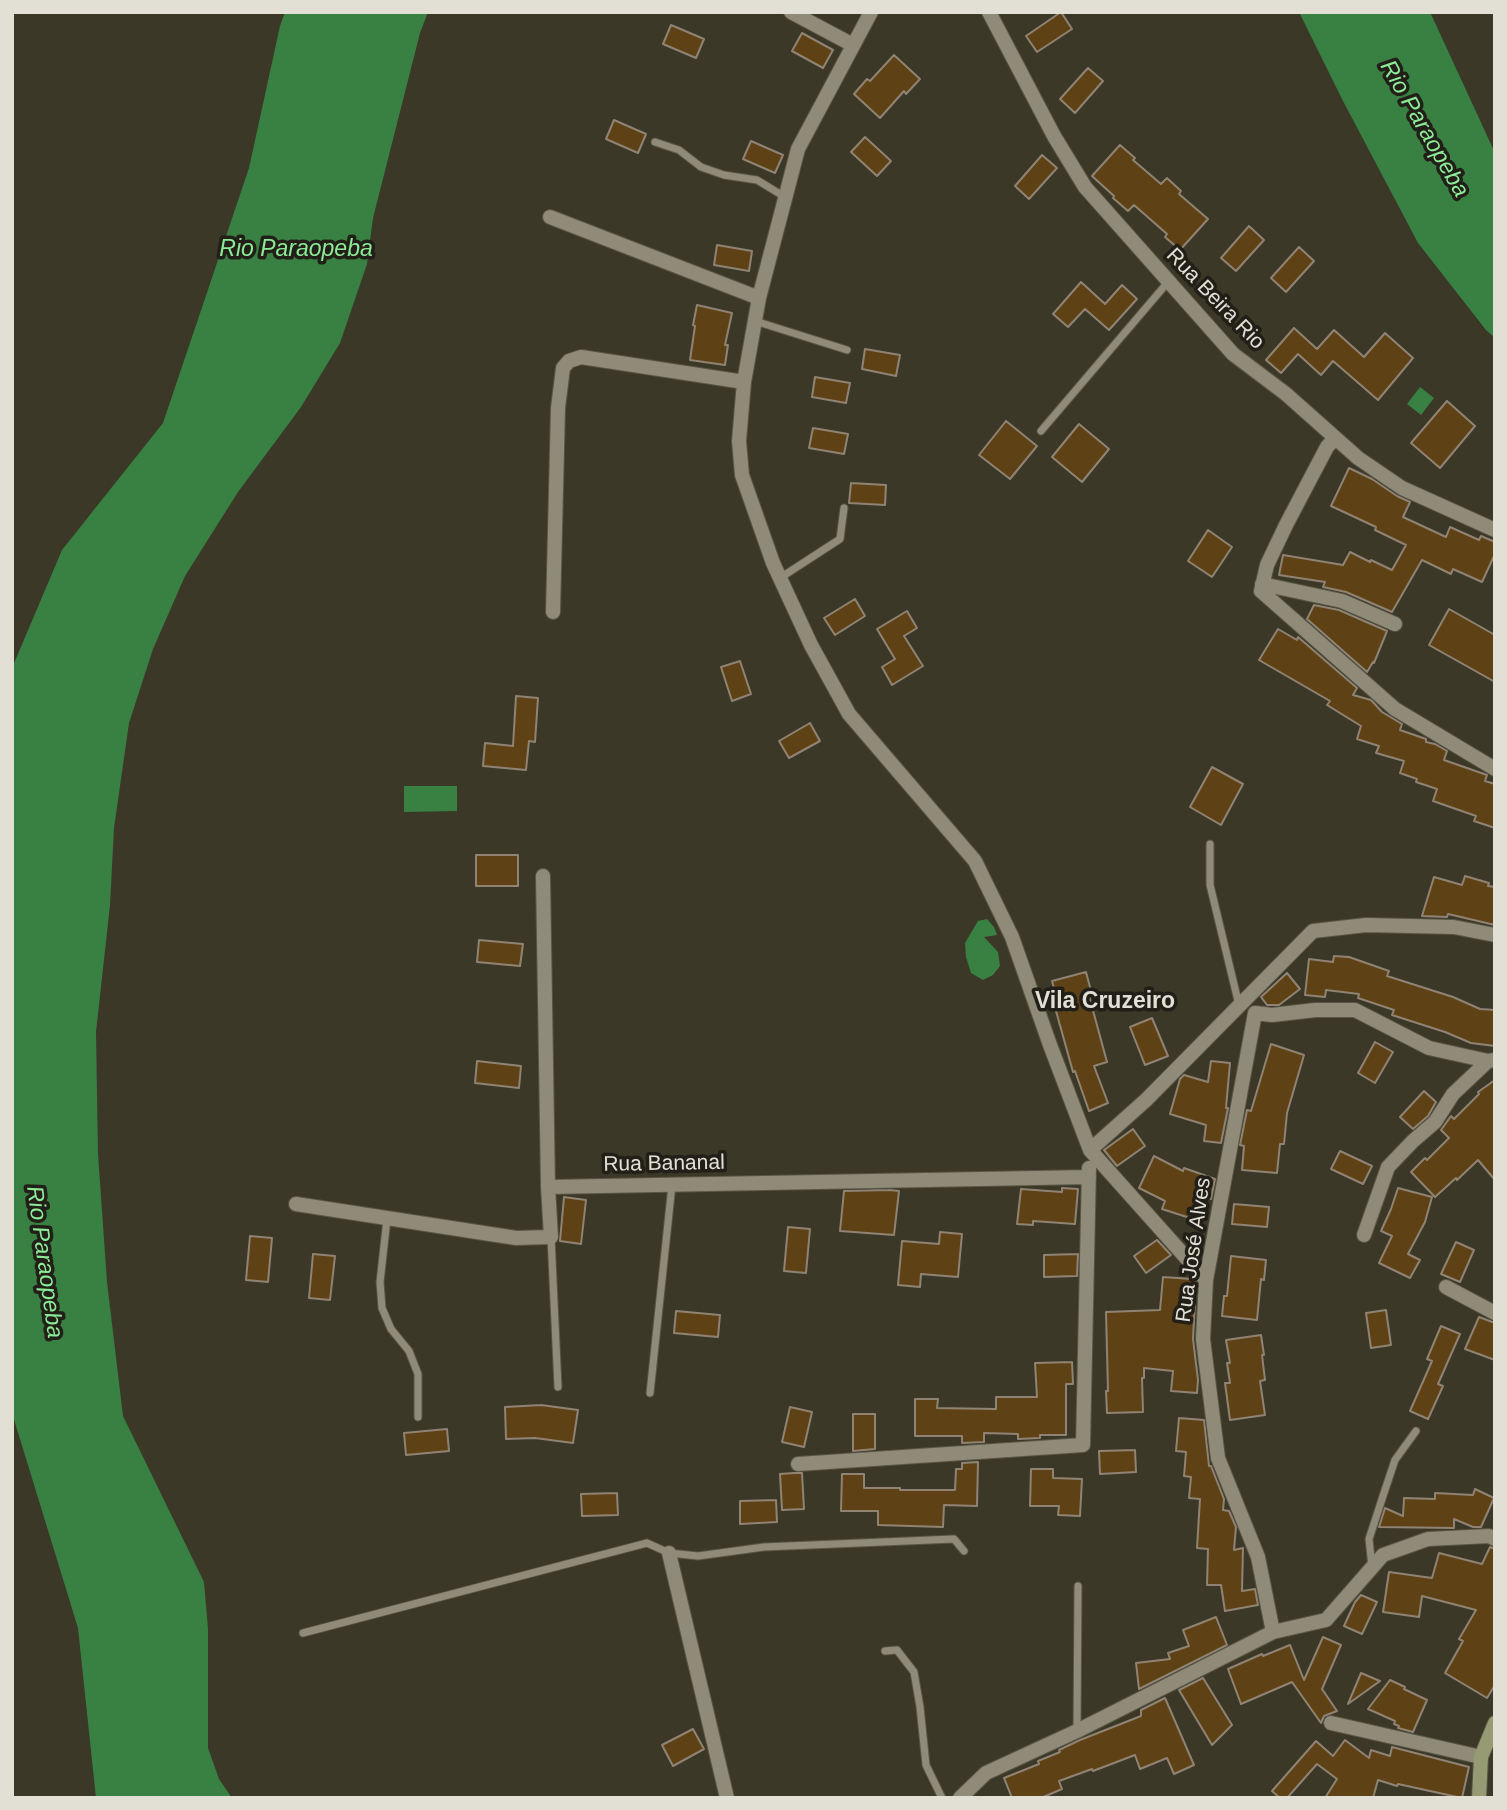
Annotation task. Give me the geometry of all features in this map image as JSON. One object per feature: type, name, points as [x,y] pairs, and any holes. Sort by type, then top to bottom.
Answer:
[{"type":"street","points":[[791,12],[853,46]]},
{"type":"street","points":[[871,12],[798,149],[759,298],[744,382],[739,441],[742,475],[780,578],[811,645],[849,714],[975,861],[1012,937],[1090,1150],[1206,1280]]},
{"type":"street","name":"Rua Beira Rio","points":[[989,12],[1054,136],[1085,187],[1233,354],[1286,394],[1358,458],[1402,488],[1495,530]]},
{"type":"street","points":[[550,217],[759,298]]},
{"type":"street","points":[[553,612],[558,408],[563,368],[569,360],[581,357],[744,382]]},
{"type":"street","points":[[1335,438],[1327,447],[1290,516],[1267,565],[1261,590],[1395,709],[1495,769]]},
{"type":"street","points":[[1262,584],[1342,601],[1395,624]]},
{"type":"street","points":[[296,1204],[516,1238],[551,1237],[543,876]]},
{"type":"street","points":[[798,1465],[1083,1445],[1090,1150],[1146,1100],[1313,931],[1366,925],[1454,927],[1495,935]]},
{"type":"street","points":[[1250,994],[1255,1013],[1272,1015],[1315,1010],[1355,1010],[1429,1048],[1491,1060]]},
{"type":"street","name":"Rua José Alves","points":[[1255,1013],[1206,1280],[1203,1339],[1218,1458],[1258,1557],[1273,1632]]},
{"type":"street","points":[[1364,1235],[1388,1167],[1434,1122],[1454,1094],[1491,1060]]},
{"type":"street","name":"Rua Bananal","points":[[548,1187],[1089,1177]]},
{"type":"street","points":[[1446,1287],[1495,1312]]},
{"type":"street","points":[[960,1798],[986,1773],[1077,1731],[1273,1632],[1326,1620],[1383,1555],[1428,1539],[1489,1536],[1495,1539]]},
{"type":"street","points":[[669,1553],[727,1798]]},
{"type":"street","points":[[1331,1723],[1481,1756]]},
{"type":"street","points":[[1479,1798],[1481,1756],[1495,1723]]},
{"type":"lane","points":[[655,142],[679,150],[701,167],[724,175],[757,180],[786,198]]},
{"type":"lane","points":[[1041,431],[1168,282]]},
{"type":"lane","points":[[755,321],[847,350]]},
{"type":"lane","points":[[780,578],[840,539],[844,508]]},
{"type":"lane","points":[[1210,844],[1210,885],[1239,1005]]},
{"type":"lane","points":[[650,1393],[672,1185]]},
{"type":"lane","points":[[387,1218],[380,1282],[382,1308],[391,1329],[410,1351],[418,1374],[418,1417]]},
{"type":"lane","points":[[551,1237],[558,1387]]},
{"type":"lane","points":[[1372,1568],[1369,1539],[1395,1460],[1416,1431]]},
{"type":"lane","points":[[303,1633],[646,1543],[669,1553],[698,1556],[764,1547],[954,1539],[964,1551]]},
{"type":"lane","points":[[1077,1731],[1078,1586]]},
{"type":"lane","points":[[885,1651],[897,1650],[914,1672],[926,1765],[942,1798]]},
{"type":"water","name":"Rio Paraopeba","points":[[285,12],[428,12],[420,33],[373,218],[367,264],[340,343],[301,407],[238,492],[185,576],[153,649],[129,723],[114,828],[110,905],[96,1032],[98,1154],[107,1282],[123,1416],[204,1582],[208,1629],[208,1748],[219,1779],[232,1798],[96,1798],[78,1628],[12,1413],[12,668],[62,550],[163,423],[249,168]]},
{"type":"water","name":"Rio Paraopeba","points":[[1299,12],[1430,12],[1495,153],[1495,338],[1418,243]]},
{"type":"water","points":[[1420,387],[1434,398],[1421,415],[1407,404]]},
{"type":"water","points":[[404,786],[457,786],[457,811],[404,812]]},
{"type":"water","points":[[987,919],[997,935],[984,937],[998,952],[1000,966],[993,975],[983,980],[971,973],[965,943],[978,921]]},
{"type":"building","points":[[1061,12],[1072,29],[1037,52],[1026,36]]},
{"type":"building","points":[[671,25],[704,39],[696,58],[663,44]]},
{"type":"building","points":[[802,33],[833,50],[823,68],[792,51]]},
{"type":"building","points":[[894,55],[920,79],[906,94],[904,91],[880,118],[854,94]]},
{"type":"building","points":[[1088,68],[1103,81],[1075,113],[1060,99]]},
{"type":"building","points":[[614,120],[646,134],[638,153],[606,139]]},
{"type":"building","points":[[865,137],[891,161],[877,176],[851,152]]},
{"type":"building","points":[[751,141],[783,155],[775,173],[743,159]]},
{"type":"building","points":[[1120,145],[1161,184],[1167,178],[1181,191],[1179,194],[1208,219],[1180,250],[1165,237],[1167,234],[1134,205],[1128,211],[1092,176]]},
{"type":"building","points":[[1042,155],[1057,168],[1029,199],[1015,186]]},
{"type":"building","points":[[1249,226],[1264,240],[1236,271],[1221,258]]},
{"type":"building","points":[[717,245],[752,251],[749,271],[714,265]]},
{"type":"building","points":[[1299,247],[1314,261],[1286,292],[1271,278]]},
{"type":"building","points":[[1081,282],[1105,304],[1122,285],[1137,299],[1109,330],[1085,309],[1068,327],[1053,314]]},
{"type":"building","points":[[697,305],[732,313],[725,345],[728,345],[725,365],[690,360]]},
{"type":"building","points":[[1294,328],[1317,349],[1334,330],[1364,357],[1385,333],[1413,358],[1378,400],[1333,361],[1321,375],[1298,354],[1281,373],[1266,360]]},
{"type":"building","points":[[865,349],[900,355],[896,376],[862,369]]},
{"type":"building","points":[[815,377],[850,383],[846,403],[812,397]]},
{"type":"building","points":[[1447,401],[1475,426],[1440,468],[1411,443]]},
{"type":"building","points":[[1006,421],[1037,446],[1010,479],[979,455]]},
{"type":"building","points":[[1079,424],[1109,449],[1082,482],[1052,457]]},
{"type":"building","points":[[813,428],[848,434],[844,454],[809,448]]},
{"type":"building","points":[[1349,468],[1410,502],[1403,517],[1446,537],[1450,527],[1479,540],[1481,536],[1495,542],[1495,554],[1482,582],[1453,569],[1451,574],[1422,560],[1392,612],[1346,592],[1323,587],[1325,582],[1279,575],[1283,555],[1343,565],[1350,552],[1392,570],[1406,545],[1375,530],[1376,527],[1331,506]]},
{"type":"building","points":[[851,483],[886,485],[885,505],[849,503]]},
{"type":"building","points":[[1208,530],[1232,547],[1212,577],[1188,561]]},
{"type":"building","points":[[855,599],[865,616],[835,635],[824,618]]},
{"type":"building","points":[[1314,605],[1339,610],[1387,631],[1374,663],[1367,672],[1307,619]]},
{"type":"building","points":[[1449,609],[1495,635],[1495,682],[1429,645]]},
{"type":"building","points":[[907,611],[917,628],[904,636],[923,666],[892,685],[882,667],[895,659],[877,629]]},
{"type":"building","points":[[1278,629],[1297,640],[1298,637],[1357,688],[1353,695],[1371,700],[1382,712],[1402,724],[1400,730],[1426,739],[1426,742],[1447,751],[1444,760],[1487,775],[1485,781],[1495,784],[1495,828],[1474,821],[1476,816],[1433,801],[1437,789],[1400,773],[1404,761],[1376,753],[1379,746],[1357,739],[1361,726],[1327,705],[1330,701],[1259,660]]},
{"type":"building","points":[[740,661],[751,694],[732,701],[721,667]]},
{"type":"building","points":[[516,696],[538,698],[535,742],[529,741],[526,770],[483,766],[485,743],[513,746]]},
{"type":"building","points":[[810,723],[820,741],[789,758],[779,741]]},
{"type":"building","points":[[1212,767],[1243,784],[1221,825],[1190,807]]},
{"type":"building","points":[[476,855],[518,855],[518,886],[476,886]]},
{"type":"building","points":[[1465,876],[1495,887],[1495,925],[1448,914],[1447,917],[1422,916],[1434,877],[1462,885]]},
{"type":"building","points":[[479,940],[523,944],[520,966],[477,962]]},
{"type":"building","points":[[1334,956],[1349,957],[1389,971],[1387,976],[1453,997],[1480,1009],[1495,1010],[1495,1046],[1471,1043],[1392,1015],[1394,1010],[1358,998],[1359,994],[1326,990],[1325,997],[1305,995],[1309,959],[1333,962]]},
{"type":"building","points":[[1086,972],[1091,991],[1088,992],[1107,1062],[1094,1066],[1108,1103],[1089,1111],[1075,1071],[1073,1072],[1056,1011],[1060,1010],[1052,981]]},
{"type":"building","points":[[1287,973],[1300,989],[1279,1005],[1267,1005],[1261,997]]},
{"type":"building","points":[[1152,1018],[1168,1056],[1145,1065],[1130,1027]]},
{"type":"building","points":[[1375,1042],[1393,1052],[1375,1083],[1358,1073]]},
{"type":"building","points":[[1271,1044],[1304,1055],[1287,1113],[1284,1144],[1280,1144],[1277,1173],[1242,1170],[1244,1146],[1240,1145],[1247,1110],[1251,1111]]},
{"type":"building","points":[[477,1061],[521,1066],[519,1088],[475,1083]]},
{"type":"building","points":[[1211,1061],[1230,1063],[1228,1108],[1221,1143],[1204,1141],[1206,1125],[1170,1114],[1180,1079],[1184,1075],[1208,1082]]},
{"type":"building","points":[[1495,1080],[1495,1180],[1478,1160],[1435,1197],[1411,1172],[1449,1138],[1441,1130],[1451,1116],[1454,1119],[1478,1092]]},
{"type":"building","points":[[1424,1091],[1436,1102],[1428,1116],[1413,1129],[1400,1117]]},
{"type":"building","points":[[1133,1129],[1145,1146],[1117,1166],[1104,1150]]},
{"type":"building","points":[[1340,1151],[1372,1166],[1363,1184],[1331,1169]]},
{"type":"building","points":[[1154,1156],[1183,1171],[1184,1168],[1215,1179],[1211,1199],[1204,1196],[1196,1220],[1162,1209],[1165,1201],[1139,1188]]},
{"type":"building","points":[[1062,1188],[1078,1189],[1075,1224],[1033,1221],[1033,1225],[1017,1224],[1021,1189],[1062,1192]]},
{"type":"building","points":[[1398,1188],[1432,1197],[1425,1222],[1408,1254],[1420,1260],[1410,1278],[1379,1263],[1392,1236],[1381,1231]]},
{"type":"building","points":[[844,1191],[899,1191],[894,1235],[840,1231]]},
{"type":"building","points":[[564,1197],[586,1200],[581,1244],[560,1241]]},
{"type":"building","points":[[1234,1204],[1269,1207],[1267,1227],[1232,1224]]},
{"type":"building","points":[[788,1227],[810,1229],[806,1273],[784,1271]]},
{"type":"building","points":[[940,1232],[962,1234],[958,1277],[921,1274],[920,1287],[898,1285],[902,1241],[939,1244]]},
{"type":"building","points":[[250,1236],[272,1238],[268,1282],[246,1280]]},
{"type":"building","points":[[1157,1240],[1171,1255],[1146,1273],[1134,1256]]},
{"type":"building","points":[[1456,1242],[1474,1250],[1460,1282],[1441,1274]]},
{"type":"building","points":[[313,1254],[335,1256],[330,1300],[309,1298]]},
{"type":"building","points":[[1078,1254],[1077,1276],[1044,1277],[1044,1255]]},
{"type":"building","points":[[1231,1256],[1266,1260],[1264,1280],[1261,1279],[1257,1320],[1222,1316]]},
{"type":"building","points":[[1163,1277],[1192,1279],[1196,1283],[1193,1339],[1197,1393],[1171,1391],[1173,1371],[1144,1368],[1143,1412],[1107,1413],[1106,1312],[1160,1310]]},
{"type":"building","points":[[1386,1310],[1391,1345],[1371,1348],[1366,1313]]},
{"type":"building","points":[[676,1311],[720,1315],[718,1337],[674,1333]]},
{"type":"building","points":[[1479,1317],[1495,1323],[1495,1360],[1465,1349]]},
{"type":"building","points":[[1441,1326],[1460,1334],[1438,1384],[1443,1386],[1428,1419],[1410,1411],[1432,1361],[1427,1359]]},
{"type":"building","points":[[1261,1335],[1265,1380],[1260,1381],[1265,1415],[1230,1420],[1225,1383],[1230,1383],[1226,1340]]},
{"type":"building","points":[[1072,1362],[1073,1384],[1066,1384],[1066,1435],[1040,1435],[1040,1438],[1018,1439],[1018,1434],[984,1433],[984,1442],[962,1443],[962,1436],[915,1436],[915,1399],[938,1399],[937,1408],[996,1409],[996,1397],[1037,1397],[1035,1363]]},
{"type":"building","points":[[541,1405],[578,1410],[573,1443],[535,1438],[506,1439],[505,1407]]},
{"type":"building","points":[[790,1407],[812,1412],[804,1447],[782,1442]]},
{"type":"building","points":[[853,1414],[875,1414],[875,1449],[853,1451]]},
{"type":"building","points":[[1179,1418],[1204,1420],[1209,1466],[1224,1499],[1223,1510],[1229,1511],[1236,1527],[1234,1550],[1243,1548],[1242,1591],[1255,1589],[1258,1605],[1225,1611],[1221,1585],[1207,1585],[1208,1549],[1197,1548],[1200,1499],[1189,1498],[1191,1477],[1184,1476],[1186,1452],[1176,1451]]},
{"type":"building","points":[[447,1429],[449,1451],[406,1455],[404,1433]]},
{"type":"building","points":[[1135,1450],[1136,1472],[1100,1474],[1099,1451]]},
{"type":"building","points":[[978,1462],[977,1506],[944,1505],[943,1527],[878,1525],[878,1511],[841,1511],[842,1474],[864,1474],[864,1488],[955,1490],[956,1469],[962,1469],[962,1463]]},
{"type":"building","points":[[1031,1469],[1053,1469],[1053,1478],[1082,1479],[1080,1516],[1058,1515],[1059,1506],[1030,1506]]},
{"type":"building","points":[[802,1473],[804,1509],[782,1510],[780,1474]]},
{"type":"building","points":[[1475,1489],[1494,1498],[1481,1527],[1473,1527],[1454,1519],[1454,1528],[1379,1527],[1385,1508],[1403,1516],[1404,1498],[1435,1499],[1435,1493],[1473,1495]]},
{"type":"building","points":[[617,1493],[618,1515],[582,1516],[581,1494]]},
{"type":"building","points":[[776,1500],[777,1522],[740,1524],[740,1501]]},
{"type":"building","points":[[1490,1547],[1495,1549],[1495,1685],[1487,1698],[1445,1673],[1463,1641],[1459,1639],[1476,1610],[1422,1596],[1419,1617],[1383,1612],[1389,1572],[1432,1578],[1439,1553],[1482,1564]]},
{"type":"building","points":[[1361,1595],[1377,1602],[1362,1634],[1344,1626]]},
{"type":"building","points":[[1216,1617],[1227,1645],[1139,1689],[1136,1663],[1170,1659],[1168,1653],[1189,1646],[1183,1630]]},
{"type":"building","points":[[1323,1637],[1341,1645],[1322,1689],[1337,1711],[1324,1716],[1321,1723],[1292,1682],[1241,1704],[1228,1669],[1290,1645],[1304,1680]]},
{"type":"building","points":[[1361,1673],[1380,1681],[1348,1704]]},
{"type":"building","points":[[1203,1678],[1232,1725],[1212,1745],[1179,1690]]},
{"type":"building","points":[[1390,1680],[1427,1700],[1413,1732],[1398,1728],[1399,1726],[1394,1724],[1395,1721],[1368,1709]]},
{"type":"building","points":[[1165,1698],[1194,1765],[1174,1774],[1167,1758],[1140,1769],[1135,1755],[1059,1781],[1062,1789],[1041,1798],[1012,1798],[1004,1778],[1039,1764],[1038,1761],[1080,1740],[1141,1716],[1141,1710]]},
{"type":"building","points":[[693,1729],[704,1749],[673,1766],[662,1745]]},
{"type":"building","points":[[1345,1740],[1369,1758],[1371,1750],[1390,1756],[1392,1747],[1469,1767],[1462,1798],[1378,1780],[1373,1798],[1325,1798],[1337,1779],[1317,1764],[1287,1798],[1280,1798],[1272,1791],[1316,1741],[1333,1756]]},
{"type":"district","name":"Vila Cruzeiro","points":[[1105,1002]]}]
